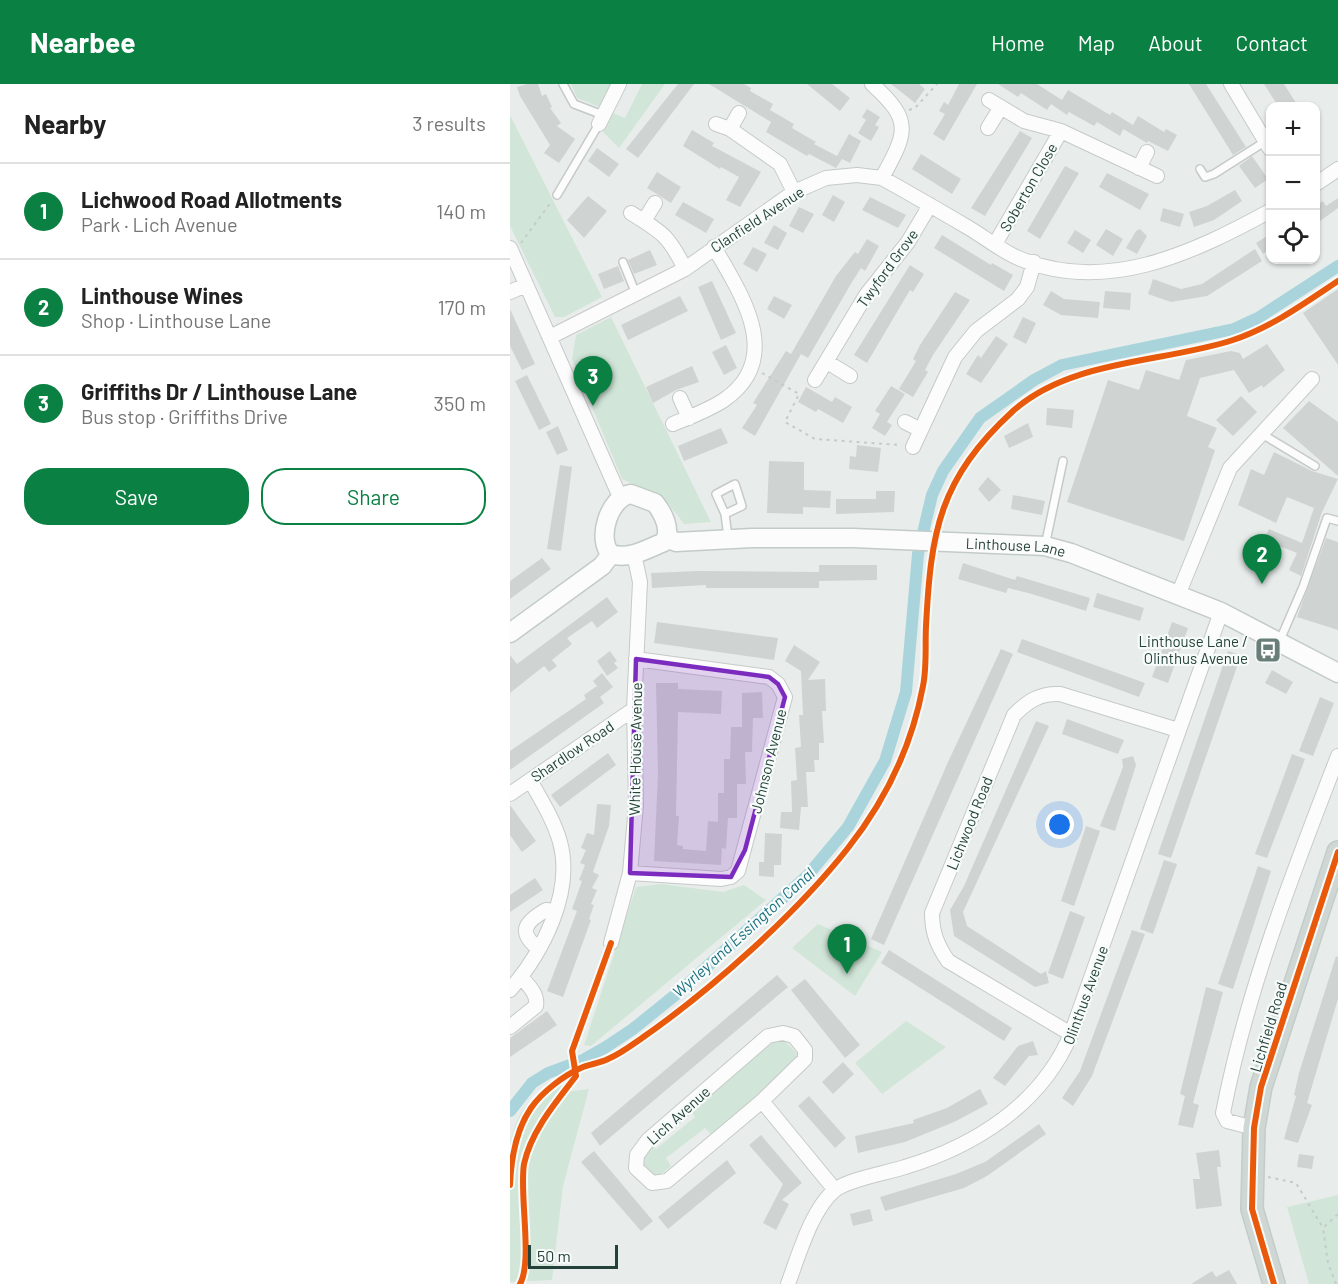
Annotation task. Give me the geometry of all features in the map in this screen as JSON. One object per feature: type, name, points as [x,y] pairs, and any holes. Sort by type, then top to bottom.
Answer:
[{"type":"main road","name":"Lichfield Road","points":[[1274,1284],[1251,1209],[1254,1128],[1261,1088],[1330,897],[1338,852]]},
{"type":"street","points":[[601,120],[619,84]]},
{"type":"street","points":[[872,84],[895,105],[900,113],[902,132],[895,154],[882,178]]},
{"type":"street","points":[[1231,84],[1266,142]]},
{"type":"street","name":"Soberton Close","points":[[988,100],[1024,121],[1061,131],[1157,176]]},
{"type":"street","points":[[988,128],[1001,107]]},
{"type":"street","points":[[730,129],[739,113]]},
{"type":"street","points":[[716,124],[730,129],[780,164],[794,192]]},
{"type":"street","name":"Soberton Close","points":[[995,244],[1061,131]]},
{"type":"street","points":[[1139,168],[1147,152]]},
{"type":"street","points":[[1320,181],[1338,169]]},
{"type":"street","name":"Clanfield Avenue","points":[[550,337],[685,268],[794,192],[826,178],[857,175],[882,178],[1016,256],[1076,271],[1131,269],[1194,250],[1266,213]]},
{"type":"street","points":[[655,203],[638,217],[660,231],[673,246],[685,268]]},
{"type":"street","name":"Twyford Grove","points":[[815,380],[866,295],[908,242],[930,205]]},
{"type":"street","points":[[673,424],[724,399],[740,384],[751,366],[754,354],[753,322],[741,294],[714,247]]},
{"type":"street","points":[[511,251],[620,498]]},
{"type":"street","points":[[913,447],[961,348],[976,331],[1018,299],[1027,287],[1034,262]]},
{"type":"street","points":[[510,292],[526,285]]},
{"type":"street","points":[[827,362],[850,376]]},
{"type":"street","points":[[1178,594],[1230,468],[1312,379]]},
{"type":"street","points":[[680,398],[689,418]]},
{"type":"street","points":[[905,422],[921,430]]},
{"type":"street","points":[[631,494],[655,502],[666,523],[667,538],[664,542],[634,554],[619,557],[611,554],[605,544],[609,513],[613,504],[620,498],[631,494]]},
{"type":"street","name":"Linthouse Lane","points":[[667,538],[676,542],[853,538],[1045,546],[1071,553],[1221,612],[1338,673]]},
{"type":"street","points":[[510,633],[602,566],[611,554]]},
{"type":"street","name":"White House Avenue","points":[[611,943],[630,873],[636,805],[634,709],[640,582],[634,554]]},
{"type":"street","name":"Olinthus Avenue","points":[[835,1190],[933,1158],[975,1138],[1005,1119],[1027,1100],[1053,1069],[1071,1034],[1221,612]]},
{"type":"street","name":"Johnson Avenue","points":[[630,873],[721,879],[731,877],[738,871],[785,697],[777,684],[769,677],[636,659]]},
{"type":"street","name":"Lichwood Road","points":[[1071,1034],[948,961],[937,946],[932,929],[932,913],[1014,715],[1025,704],[1048,693],[1060,694],[1178,730]]},
{"type":"street","name":"Shardlow Road","points":[[510,794],[634,709]]},
{"type":"street","name":"Lichfield Road","points":[[1254,1128],[1227,1121],[1223,1113],[1235,1051],[1281,903],[1338,756]]},
{"type":"street","points":[[510,990],[539,950],[555,911],[561,883],[561,845],[554,822],[530,780]]},
{"type":"street","points":[[539,950],[528,940],[525,932],[527,924],[546,910],[555,911]]},
{"type":"street","points":[[510,1027],[536,1006],[537,999],[521,977]]},
{"type":"street","name":"Lich Avenue","points":[[783,1033],[794,1036],[805,1050],[805,1059],[762,1101],[667,1181],[652,1183],[636,1168],[637,1155],[648,1140],[768,1036],[783,1033]]},
{"type":"street","points":[[762,1101],[835,1190],[807,1233],[788,1284]]},
{"type":"lane","points":[[557,195],[601,120],[574,104],[563,84]]},
{"type":"lane","points":[[1200,169],[1205,177],[1214,174],[1266,146]]},
{"type":"lane","points":[[623,262],[636,294]]},
{"type":"lane","points":[[1262,434],[1315,466]]},
{"type":"lane","points":[[1045,546],[1063,461]]},
{"type":"lane","points":[[725,514],[742,507],[735,484],[716,494],[725,514],[729,540]]},
{"type":"lane","points":[[1279,643],[1303,587],[1327,518],[1338,521]]},
{"type":"path","points":[[900,113],[915,108],[937,84]]},
{"type":"path","points":[[511,251],[557,195]]},
{"type":"path","points":[[751,366],[800,394],[785,422],[815,439],[913,447]]},
{"type":"path","points":[[1259,1175],[1296,1183],[1323,1228],[1325,1252],[1336,1284]]},
{"type":"path","points":[[1323,1228],[1338,1214]]},
{"type":"highlighted area","points":[[636,659],[769,677],[778,684],[785,697],[745,850],[731,877],[630,873]]},
{"type":"green space","points":[[571,84],[611,84],[600,107],[577,98]]},
{"type":"green space","points":[[642,84],[665,84],[619,148],[603,132],[613,113],[625,118]]},
{"type":"green space","points":[[510,115],[602,297],[564,317],[555,317],[510,226]]},
{"type":"green space","points":[[611,317],[711,522],[684,524],[664,498],[622,479],[572,359],[576,335]]},
{"type":"green space","points":[[661,884],[723,892],[744,885],[766,900],[591,1046],[584,1045],[636,887]]},
{"type":"green space","points":[[818,924],[882,952],[855,996],[792,948]]},
{"type":"green space","points":[[906,1021],[946,1047],[882,1094],[855,1063]]},
{"type":"green space","points":[[773,1038],[782,1038],[797,1054],[793,1066],[712,1135],[705,1128],[666,1158],[671,1166],[659,1176],[651,1176],[641,1166],[643,1153],[650,1143],[656,1149],[695,1117],[690,1110]]},
{"type":"green space","points":[[561,1080],[564,1092],[589,1089],[563,1186],[552,1280],[510,1282],[510,1144],[513,1131],[527,1105]]},
{"type":"green space","points":[[1338,1195],[1338,1284],[1309,1284],[1287,1207]]},
{"type":"building","points":[[538,84],[542,96],[546,94],[552,107],[550,108],[561,123],[557,126],[575,139],[559,163],[544,153],[550,145],[520,96],[517,87]]},
{"type":"building","points":[[678,84],[694,84],[638,158],[626,149]]},
{"type":"building","points":[[709,84],[744,84],[751,88],[750,91],[773,104],[770,110],[794,124],[792,128],[816,142],[814,144],[837,156],[849,134],[861,141],[850,163],[842,159],[836,168],[809,154],[807,156],[766,132],[771,122]]},
{"type":"building","points":[[807,84],[832,84],[850,98],[840,111]]},
{"type":"building","points":[[891,84],[919,84],[925,89],[915,103]]},
{"type":"building","points":[[959,84],[977,84],[944,141],[933,134],[945,114],[939,111],[944,102],[948,105]]},
{"type":"building","points":[[998,84],[1037,84],[1062,100],[1068,90],[1110,115],[1112,112],[1133,125],[1138,116],[1164,132],[1166,129],[1177,135],[1168,151],[1148,141],[1147,143],[1123,129],[1120,136],[1097,122],[1094,126],[1069,112],[1067,115],[1051,104],[1047,110],[1021,93],[1018,97]]},
{"type":"building","points":[[1189,84],[1206,84],[1246,147],[1233,155]]},
{"type":"building","points":[[1264,84],[1284,84],[1295,102],[1275,102]]},
{"type":"building","points":[[867,109],[880,117],[875,125],[879,127],[871,141],[858,133],[866,120],[862,117]]},
{"type":"building","points":[[692,130],[714,143],[712,146],[761,172],[740,207],[726,200],[739,177],[721,167],[720,169],[683,146]]},
{"type":"building","points":[[1020,131],[1032,138],[985,216],[971,208]]},
{"type":"building","points":[[597,148],[619,164],[609,177],[588,161]]},
{"type":"building","points":[[921,154],[961,179],[952,194],[912,169]]},
{"type":"building","points":[[1252,156],[1266,176],[1266,180],[1255,188],[1239,166]]},
{"type":"building","points":[[1065,166],[1079,173],[1040,239],[1027,231]]},
{"type":"building","points":[[657,172],[681,187],[671,203],[647,188]]},
{"type":"building","points":[[1107,173],[1149,194],[1140,210],[1099,187]]},
{"type":"building","points":[[1235,190],[1242,201],[1214,220],[1194,227],[1189,212],[1207,206]]},
{"type":"building","points":[[833,195],[845,202],[834,222],[822,215]]},
{"type":"building","points":[[588,196],[607,211],[584,238],[567,220]]},
{"type":"building","points":[[870,197],[906,215],[898,228],[862,210]]},
{"type":"building","points":[[1338,198],[1338,208],[1320,221],[1320,203],[1323,201],[1326,206]]},
{"type":"building","points":[[683,202],[714,219],[706,233],[675,215]]},
{"type":"building","points":[[799,207],[814,214],[803,233],[789,226]]},
{"type":"building","points":[[1163,208],[1184,214],[1180,227],[1160,221]]},
{"type":"building","points":[[774,225],[787,233],[778,250],[764,243]]},
{"type":"building","points":[[1106,229],[1123,239],[1113,256],[1096,245]]},
{"type":"building","points":[[1140,229],[1147,236],[1137,254],[1126,248],[1136,231]]},
{"type":"building","points":[[1075,230],[1091,240],[1083,253],[1067,243]]},
{"type":"building","points":[[942,235],[991,265],[992,263],[1013,275],[1004,291],[934,248]]},
{"type":"building","points":[[1266,237],[1266,252],[1263,254],[1256,243]]},
{"type":"building","points":[[867,239],[879,246],[865,271],[861,268],[808,358],[801,354],[755,436],[742,428],[757,405],[753,403],[786,351],[791,354],[836,276],[855,252],[858,254]]},
{"type":"building","points":[[753,247],[767,254],[757,272],[743,264]]},
{"type":"building","points":[[1255,249],[1262,261],[1207,296],[1171,302],[1148,294],[1153,279],[1181,289],[1202,284]]},
{"type":"building","points":[[650,250],[657,265],[634,274],[628,260]]},
{"type":"building","points":[[910,265],[924,274],[913,292],[910,290],[867,363],[854,355]]},
{"type":"building","points":[[618,266],[624,281],[604,289],[598,274]]},
{"type":"building","points":[[712,281],[736,333],[721,340],[698,287]]},
{"type":"building","points":[[1338,289],[1338,365],[1303,313]]},
{"type":"building","points":[[1051,291],[1064,299],[1100,302],[1098,318],[1061,315],[1043,305]]},
{"type":"building","points":[[1105,291],[1131,293],[1130,310],[1103,308]]},
{"type":"building","points":[[955,292],[970,300],[933,355],[925,370],[928,372],[913,397],[899,389],[916,361],[913,359],[920,345]]},
{"type":"building","points":[[680,296],[688,311],[628,340],[621,325]]},
{"type":"building","points":[[774,296],[792,305],[784,319],[767,309]]},
{"type":"building","points":[[510,309],[535,364],[522,370],[510,346]]},
{"type":"building","points":[[1023,317],[1036,323],[1026,344],[1013,337]]},
{"type":"building","points":[[996,336],[1008,344],[981,383],[966,374],[978,355],[981,358]]},
{"type":"building","points":[[1267,344],[1285,370],[1263,388],[1262,385],[1249,393],[1234,370],[1200,378],[1187,416],[1217,428],[1208,447],[1215,450],[1184,541],[1067,502],[1108,380],[1139,390],[1146,370],[1179,380],[1186,360],[1231,351],[1240,353],[1243,359]]},
{"type":"building","points":[[726,345],[737,368],[724,375],[712,352]]},
{"type":"building","points":[[692,366],[699,382],[676,390],[653,403],[646,387]]},
{"type":"building","points":[[527,375],[551,424],[539,430],[515,381]]},
{"type":"building","points":[[891,386],[905,394],[887,422],[892,425],[885,436],[872,428],[880,414],[875,411]]},
{"type":"building","points":[[806,387],[832,402],[835,397],[852,407],[843,423],[818,409],[816,412],[798,402]]},
{"type":"building","points":[[1241,396],[1257,412],[1233,436],[1216,420]]},
{"type":"building","points":[[1309,401],[1338,422],[1338,476],[1283,428]]},
{"type":"building","points":[[1047,408],[1074,410],[1072,428],[1046,425]]},
{"type":"building","points":[[1028,423],[1033,437],[1009,448],[1004,436]]},
{"type":"building","points":[[558,426],[568,450],[557,455],[546,432]]},
{"type":"building","points":[[721,428],[728,443],[684,461],[678,446]]},
{"type":"building","points":[[857,445],[881,448],[878,472],[849,469],[850,456],[856,457]]},
{"type":"building","points":[[1274,452],[1312,471],[1338,479],[1322,512],[1301,576],[1289,570],[1297,553],[1264,540],[1269,529],[1302,543],[1314,508],[1287,497],[1276,523],[1238,505],[1251,469],[1264,475]]},
{"type":"building","points":[[769,461],[804,462],[804,490],[831,491],[830,508],[803,507],[803,514],[767,513]]},
{"type":"building","points":[[560,465],[572,467],[561,551],[547,549]]},
{"type":"building","points":[[988,477],[1001,490],[989,502],[978,489]]},
{"type":"building","points":[[876,491],[895,491],[894,512],[836,514],[836,499],[876,499]]},
{"type":"building","points":[[1013,495],[1045,501],[1042,515],[1011,509]]},
{"type":"building","points":[[1326,538],[1338,542],[1338,630],[1297,617]]},
{"type":"building","points":[[542,558],[551,569],[510,599],[510,581]]},
{"type":"building","points":[[963,563],[1015,580],[1017,576],[1090,598],[1086,611],[1008,588],[1006,593],[958,579]]},
{"type":"building","points":[[819,565],[877,565],[877,580],[819,581]]},
{"type":"building","points":[[819,572],[819,588],[706,588],[706,585],[652,588],[651,573]]},
{"type":"building","points":[[1097,593],[1144,608],[1140,621],[1093,607]]},
{"type":"building","points":[[607,597],[618,612],[597,628],[592,621],[567,638],[572,644],[552,660],[557,666],[549,672],[544,666],[510,693],[510,655],[517,664]]},
{"type":"building","points":[[657,622],[778,638],[774,660],[654,643]]},
{"type":"building","points":[[1172,622],[1188,628],[1168,683],[1152,677]]},
{"type":"building","points":[[1022,639],[1145,683],[1139,697],[1017,652]]},
{"type":"building","points":[[794,645],[820,662],[808,680],[825,679],[826,711],[822,711],[824,743],[819,743],[819,760],[814,760],[815,772],[806,772],[808,807],[801,807],[799,830],[780,828],[781,812],[792,812],[791,781],[797,780],[795,748],[801,747],[799,715],[803,715],[801,671],[785,661]]},
{"type":"building","points":[[1001,649],[1013,654],[884,945],[871,939],[948,762]]},
{"type":"building","points":[[610,651],[617,661],[614,663],[618,668],[607,676],[597,661]]},
{"type":"building","points":[[1228,651],[1241,655],[1171,858],[1158,854]]},
{"type":"building","points":[[1272,670],[1293,682],[1286,694],[1265,683]]},
{"type":"building","points":[[602,673],[613,687],[600,697],[604,703],[510,770],[510,751],[586,699],[584,695],[597,686],[593,681]]},
{"type":"building","points":[[656,683],[678,683],[678,689],[722,691],[721,714],[678,712],[677,845],[683,846],[683,849],[706,851],[708,821],[718,822],[718,793],[724,793],[724,759],[730,759],[731,727],[742,727],[742,693],[762,692],[763,718],[753,718],[752,752],[745,752],[746,784],[737,784],[737,818],[728,818],[726,849],[722,848],[721,865],[654,861],[658,774]]},
{"type":"building","points":[[1320,697],[1334,703],[1313,756],[1299,751]]},
{"type":"building","points":[[1067,719],[1124,740],[1118,754],[1062,734]]},
{"type":"building","points":[[1036,721],[1049,726],[963,912],[967,926],[1041,974],[1046,971],[1049,983],[1035,987],[954,936],[950,910],[964,886]]},
{"type":"building","points":[[608,753],[616,765],[560,807],[551,795]]},
{"type":"building","points":[[1292,754],[1305,759],[1267,858],[1255,854]]},
{"type":"building","points":[[1133,756],[1136,765],[1115,831],[1100,826],[1123,767],[1122,759]]},
{"type":"building","points":[[597,804],[611,805],[609,826],[593,872],[599,875],[592,888],[597,890],[591,904],[594,905],[589,919],[591,920],[563,997],[547,991],[577,911],[572,909],[582,881],[579,880],[585,865],[580,863],[586,850],[581,848],[587,833],[594,835]]},
{"type":"building","points":[[510,805],[536,841],[522,852],[510,835]]},
{"type":"building","points":[[1086,826],[1100,831],[1074,906],[1061,901]]},
{"type":"building","points":[[765,833],[782,834],[781,865],[774,865],[774,877],[759,876],[759,862],[764,862]]},
{"type":"building","points":[[1164,860],[1177,864],[1153,934],[1140,929]]},
{"type":"building","points":[[1258,866],[1271,871],[1233,989],[1218,984]]},
{"type":"building","points":[[535,878],[543,890],[510,912],[510,895]]},
{"type":"building","points":[[1070,911],[1085,917],[1063,979],[1048,973]]},
{"type":"building","points":[[1132,930],[1145,934],[1092,1076],[1073,1106],[1062,1098],[1080,1071]]},
{"type":"building","points":[[889,950],[1012,1028],[1004,1041],[881,963]]},
{"type":"building","points":[[1336,956],[1338,957],[1338,999],[1307,1103],[1312,1105],[1298,1143],[1284,1139],[1296,1096],[1294,1095],[1299,1073]]},
{"type":"building","points":[[777,975],[788,987],[600,1146],[591,1133]]},
{"type":"building","points":[[805,979],[860,1045],[845,1058],[791,990]]},
{"type":"building","points":[[1206,987],[1223,992],[1193,1103],[1199,1105],[1193,1128],[1178,1125],[1185,1096],[1180,1094]]},
{"type":"building","points":[[547,1011],[557,1025],[510,1057],[510,1038]]},
{"type":"building","points":[[1033,1041],[1038,1055],[1029,1056],[1005,1086],[993,1078],[1018,1046]]},
{"type":"building","points":[[843,1062],[854,1074],[833,1094],[822,1082]]},
{"type":"building","points":[[980,1089],[988,1104],[954,1122],[905,1142],[858,1153],[855,1136],[914,1123],[913,1120],[947,1108]]},
{"type":"building","points":[[809,1096],[846,1138],[835,1148],[798,1106]]},
{"type":"building","points":[[1039,1124],[1046,1134],[987,1176],[964,1188],[885,1211],[880,1197],[956,1174],[985,1162]]},
{"type":"building","points":[[761,1135],[802,1183],[782,1200],[789,1204],[776,1230],[763,1223],[783,1184],[749,1145]]},
{"type":"building","points":[[1219,1150],[1221,1167],[1217,1167],[1222,1206],[1196,1209],[1193,1179],[1200,1179],[1196,1153]]},
{"type":"building","points":[[594,1151],[653,1221],[641,1231],[581,1162]]},
{"type":"building","points":[[1299,1154],[1314,1156],[1312,1169],[1297,1167]]},
{"type":"building","points":[[727,1160],[736,1173],[668,1229],[658,1217]]},
{"type":"building","points":[[870,1209],[873,1221],[853,1226],[850,1214]]},
{"type":"building","points":[[1229,1270],[1237,1284],[1191,1284],[1212,1271],[1216,1277]]},
{"type":"waterway","name":"Wyrley and Essington Canal","points":[[510,1111],[532,1083],[548,1073],[583,1060],[606,1047],[633,1029],[679,992],[807,876],[848,827],[885,761],[906,692],[918,554],[932,495],[943,471],[980,418],[1034,380],[1062,365],[1234,329],[1258,318],[1338,266]]},
{"type":"cycle path","points":[[510,1185],[518,1135],[531,1108],[541,1096],[554,1084],[576,1070],[617,1055],[669,1019],[724,974],[804,899],[848,848],[874,811],[904,751],[923,686],[928,592],[936,534],[954,484],[988,436],[1013,411],[1036,394],[1062,381],[1118,365],[1206,348],[1247,335],[1301,306],[1338,281]]},
{"type":"cycle path","points":[[1274,1284],[1252,1209],[1254,1128],[1261,1087],[1338,852]]},
{"type":"cycle path","points":[[520,1284],[524,1273],[526,1244],[523,1177],[527,1152],[538,1129],[576,1076],[572,1051],[611,943]]},
{"type":"place","name":"Griffiths Dr / Linthouse Lane","points":[[593,406]]},
{"type":"place","name":"Linthouse Wines","points":[[1262,584]]},
{"type":"place","name":"Linthouse Lane / Olinthus Avenue","points":[[1268,650]]},
{"type":"place","name":"Lichwood Road Allotments","points":[[847,974]]}]
